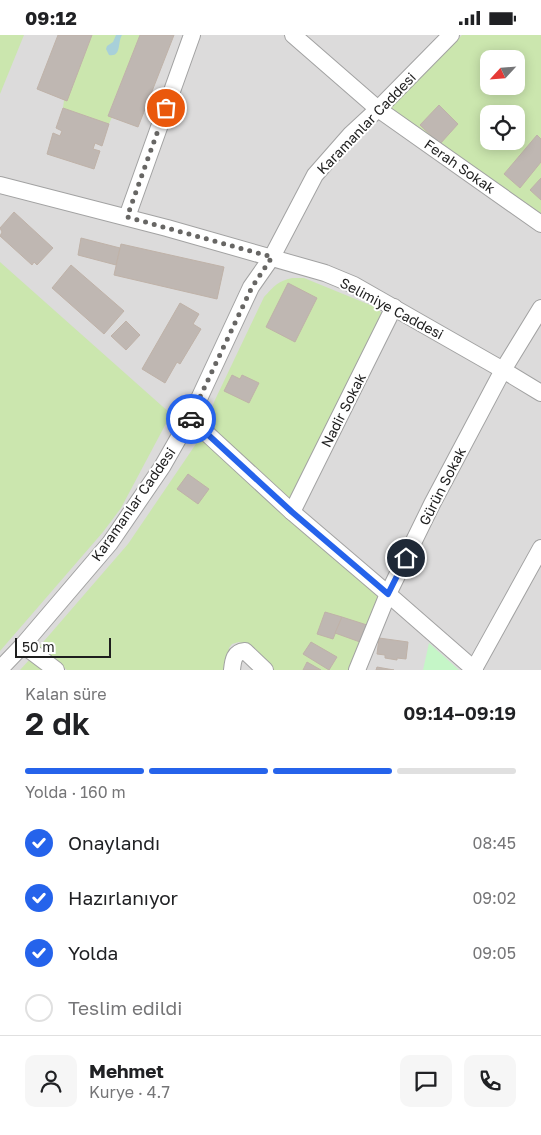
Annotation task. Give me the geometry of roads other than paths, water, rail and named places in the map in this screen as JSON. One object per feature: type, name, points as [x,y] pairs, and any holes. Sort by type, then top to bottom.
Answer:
[{"type":"street","points":[[127,217],[192,35]]},
{"type":"street","name":"Ferah Sokak","points":[[292,35],[378,109],[541,224]]},
{"type":"street","name":"Karamanlar Caddesi","points":[[0,669],[23,645],[110,543],[162,467],[190,418],[252,287],[272,257],[315,175],[351,134],[451,35]]},
{"type":"street","name":"Selimiye Caddesi","points":[[0,185],[127,217],[325,273],[354,285],[394,307],[541,393]]},
{"type":"street","name":"Nadir Sokak","points":[[292,512],[394,307]]},
{"type":"street","name":"Gürün Sokak","points":[[357,670],[388,594],[432,504],[503,370],[541,308]]},
{"type":"street","points":[[190,418],[292,512],[474,669],[541,548]]},
{"type":"street","points":[[23,645],[56,670]]},
{"type":"street","points":[[232,670],[235,655],[240,651],[250,654],[264,670]]},
{"type":"water","points":[[116,35],[122,35],[118,52],[109,55],[106,49],[107,46],[113,42]]}]
